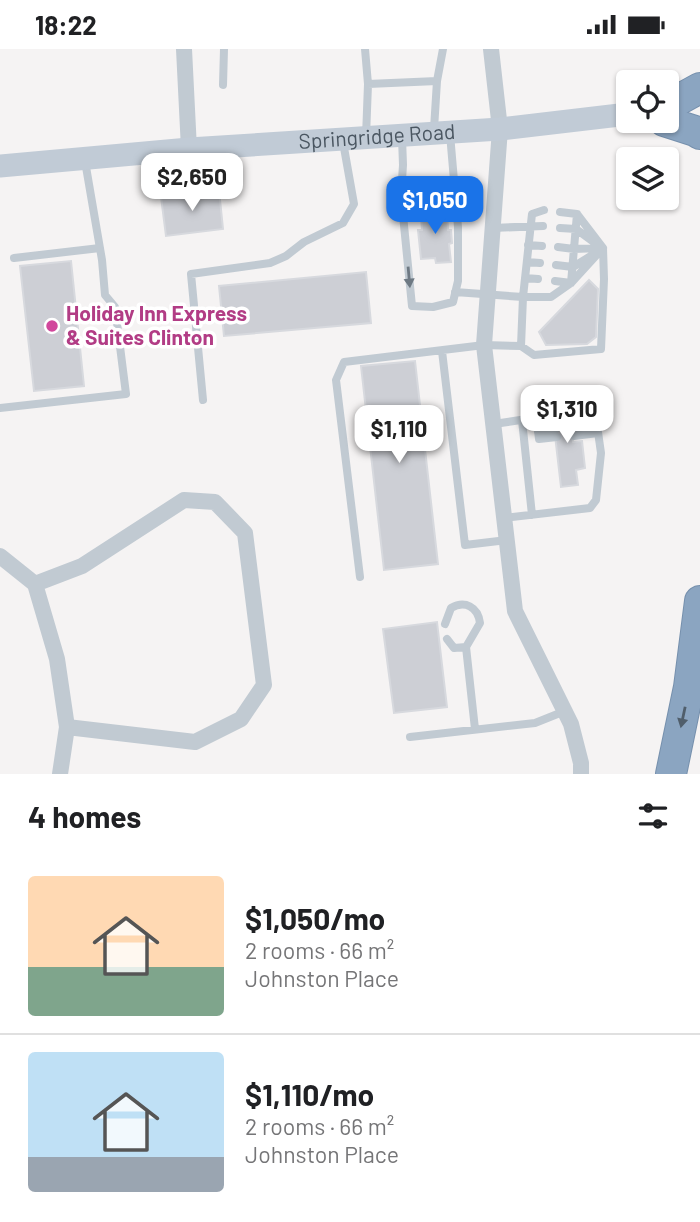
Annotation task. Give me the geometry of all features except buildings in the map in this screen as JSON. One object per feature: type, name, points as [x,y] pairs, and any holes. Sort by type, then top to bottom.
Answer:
[{"type":"highway","points":[[679,100],[700,88]]},
{"type":"highway","points":[[679,126],[700,134]]},
{"type":"highway","points":[[671,774],[689,687],[700,601]]},
{"type":"main road","points":[[679,106],[700,105]]},
{"type":"main road","name":"Springridge Road","points":[[0,166],[188,149],[500,129],[616,115]]},
{"type":"street","points":[[184,49],[188,149]]},
{"type":"street","points":[[491,49],[500,129],[484,345],[515,611],[571,724],[581,763],[581,774]]},
{"type":"street","points":[[35,584],[82,566],[184,500],[215,502],[245,533],[264,685],[241,719],[195,741],[67,727]]},
{"type":"street","points":[[0,557],[35,584],[57,659],[67,727],[60,774]]},
{"type":"lane","points":[[223,85],[224,49]]},
{"type":"lane","points":[[365,49],[368,84],[366,138]]},
{"type":"lane","points":[[401,135],[401,195],[412,306],[433,307],[453,303],[458,281],[458,227],[442,133],[437,81],[443,49]]},
{"type":"lane","points":[[368,84],[437,81]]},
{"type":"lane","points":[[203,400],[191,274],[270,263],[286,257],[304,241],[342,223],[354,204],[343,139]]},
{"type":"lane","points":[[0,408],[126,394],[115,307],[105,295],[85,158]]},
{"type":"lane","points":[[521,346],[523,296],[532,214],[544,210]]},
{"type":"lane","points":[[360,577],[336,380],[344,362],[484,345],[521,346],[534,355],[601,349],[603,248],[577,214],[561,212]]},
{"type":"lane","points":[[571,283],[577,214]]},
{"type":"lane","points":[[492,228],[543,226]]},
{"type":"lane","points":[[560,227],[576,229],[603,248]]},
{"type":"lane","points":[[528,245],[542,246]]},
{"type":"lane","points":[[558,247],[603,248]]},
{"type":"lane","points":[[14,258],[100,248]]},
{"type":"lane","points":[[455,292],[551,297],[571,283],[603,248]]},
{"type":"lane","points":[[556,265],[573,267],[603,248]]},
{"type":"lane","points":[[527,262],[540,263]]},
{"type":"lane","points":[[525,278],[538,279]]},
{"type":"lane","points":[[555,281],[571,283]]},
{"type":"lane","points":[[442,351],[465,545],[507,540]]},
{"type":"lane","points":[[504,518],[590,508],[596,500],[601,453],[596,418],[587,398],[553,399],[535,405],[539,439],[554,423]]},
{"type":"lane","points":[[572,421],[596,418]]},
{"type":"lane","points":[[572,421],[596,418]]},
{"type":"lane","points":[[572,421],[596,418]]},
{"type":"lane","points":[[522,420],[533,515]]},
{"type":"lane","points":[[494,424],[522,420],[554,423]]},
{"type":"lane","points":[[537,421],[554,423]]},
{"type":"lane","points":[[445,624],[451,608],[456,606],[467,605],[477,612],[480,623],[466,647],[475,729]]},
{"type":"lane","points":[[447,639],[454,648],[466,647]]},
{"type":"lane","points":[[410,737],[535,723],[565,711]]},
{"type":"place","name":"Holiday Inn Express & Suites Clinton","points":[[52,326]]}]
